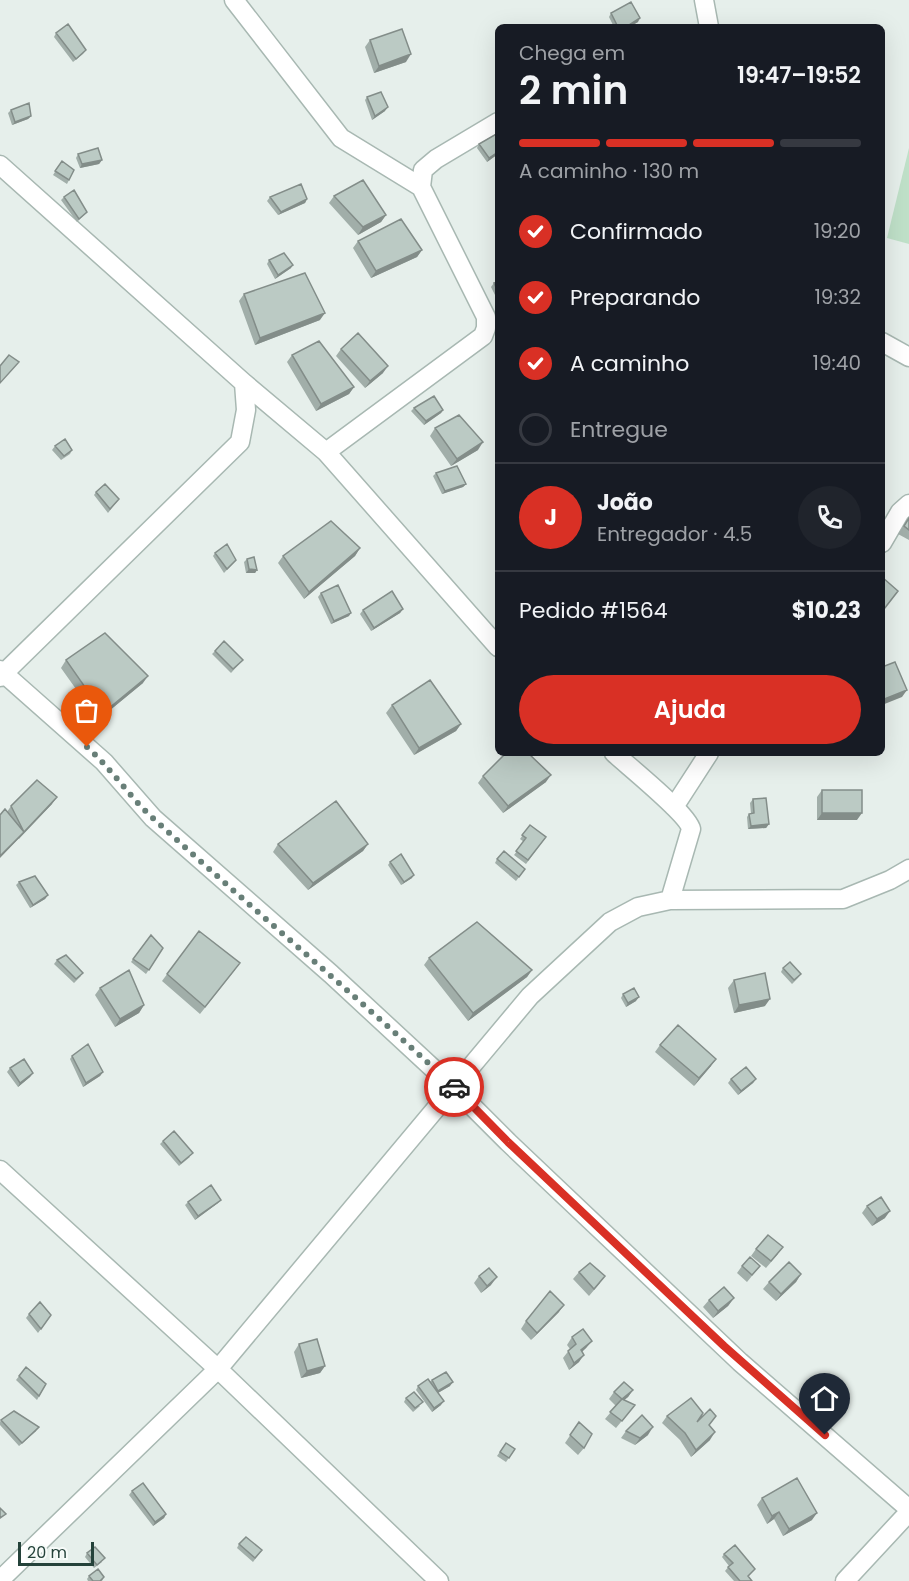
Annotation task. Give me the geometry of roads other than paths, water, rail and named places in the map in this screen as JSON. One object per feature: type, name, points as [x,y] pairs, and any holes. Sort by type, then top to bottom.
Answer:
[{"type":"street","points":[[234,0],[342,138],[421,186],[486,317],[483,336],[327,452]]},
{"type":"street","points":[[704,0],[708,24]]},
{"type":"street","points":[[421,186],[423,170],[436,159],[495,124]]},
{"type":"street","points":[[0,165],[244,383],[327,452],[495,644]]},
{"type":"street","points":[[885,344],[909,357]]},
{"type":"street","points":[[244,383],[246,410],[240,442],[1,674],[104,762],[153,818],[331,974],[453,1086],[508,1142],[740,1362],[909,1510],[844,1581]]},
{"type":"street","points":[[885,538],[900,512],[909,504]]},
{"type":"street","points":[[617,756],[690,824],[691,829],[670,900]]},
{"type":"street","points":[[674,807],[708,756]]},
{"type":"street","points":[[0,1580],[218,1369],[530,996],[610,922],[638,908],[670,900],[843,898],[890,880],[909,869]]},
{"type":"street","points":[[0,1170],[218,1369],[439,1581]]}]
